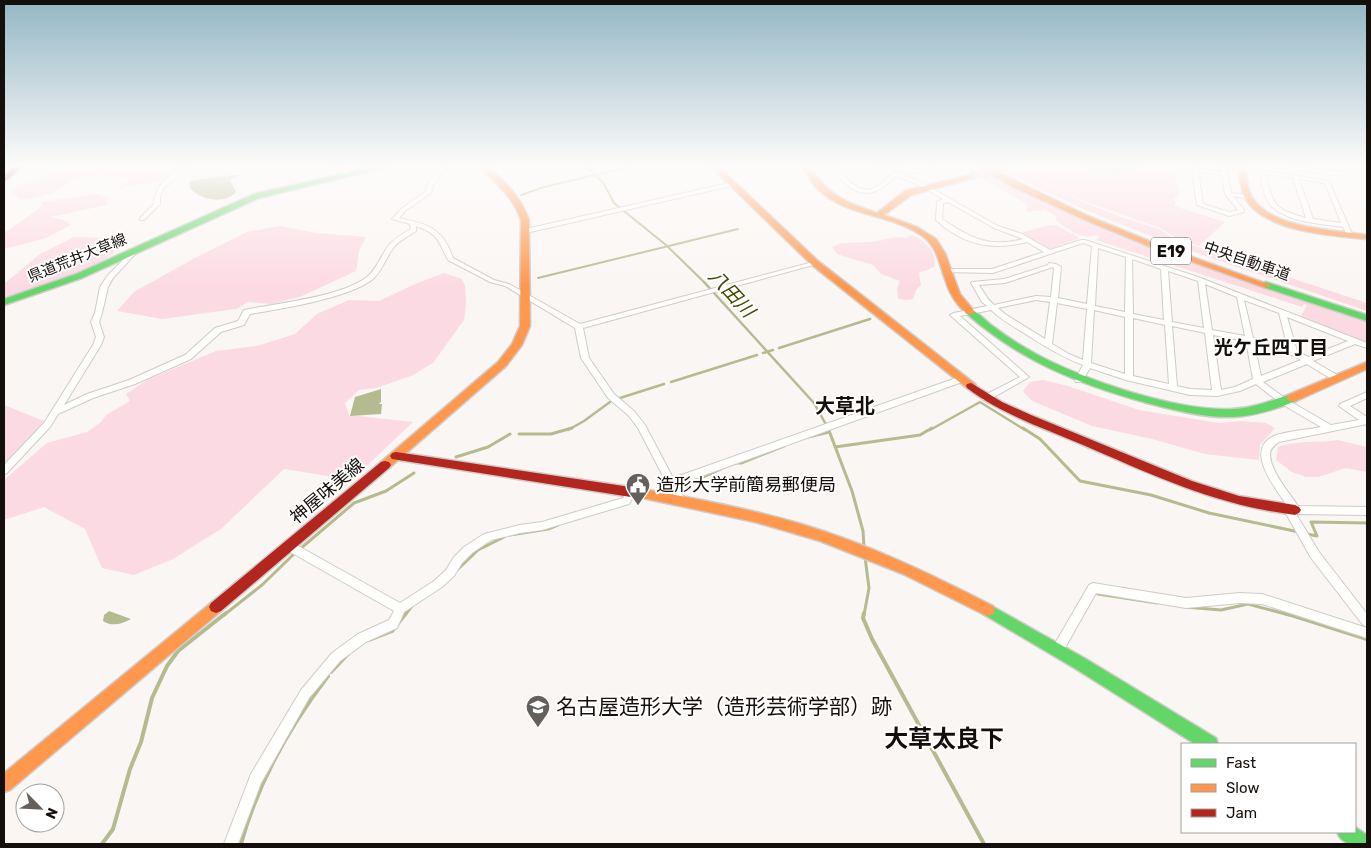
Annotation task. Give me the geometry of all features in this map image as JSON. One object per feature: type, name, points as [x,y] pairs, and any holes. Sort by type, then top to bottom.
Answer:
[{"type":"main road","name":"県道荒井大草線","points":[[4,302],[79,276],[232,207]]},
{"type":"main road","name":"神屋味美線","points":[[4,784],[396,456],[502,364],[517,345],[525,326],[526,231],[521,207]]},
{"type":"main road","points":[[756,207],[814,263],[986,398],[1009,411],[1194,489],[1238,503],[1292,510]]},
{"type":"main road","points":[[854,207],[910,226],[926,236],[939,250],[953,291],[969,311],[987,326],[1036,359],[1078,380],[1114,392],[1213,413],[1258,410],[1367,364]]},
{"type":"main road","points":[[880,215],[890,207]]},
{"type":"main road","name":"中央自動車道","points":[[1059,207],[1117,231],[1367,318]]},
{"type":"main road","name":"中央自動車道","points":[[1072,207],[1144,236],[1367,313]]},
{"type":"main road","points":[[1258,207],[1278,219],[1305,226],[1348,230],[1367,237]]},
{"type":"main road","points":[[396,456],[724,508],[793,526],[856,547],[959,594],[1208,743]]},
{"type":"main road","points":[[1348,833],[1365,844]]},
{"type":"street","points":[[142,219],[154,207]]},
{"type":"street","points":[[408,207],[395,220],[416,224],[430,230],[442,240],[450,259],[492,281],[507,285],[579,327],[814,263]]},
{"type":"street","points":[[526,231],[634,207]]},
{"type":"street","points":[[940,207],[939,220],[974,241],[1002,246],[1028,240]]},
{"type":"street","points":[[960,207],[996,227],[1028,240],[1049,252]]},
{"type":"street","points":[[1205,207],[1229,214],[1242,211],[1237,207]]},
{"type":"street","points":[[1275,207],[1291,215],[1348,230]]},
{"type":"street","points":[[1305,207],[1310,220]]},
{"type":"street","points":[[1338,207],[1348,230]]},
{"type":"street","points":[[56,412],[90,396],[132,382],[188,357],[218,330],[241,323],[247,312],[268,309],[365,282],[371,277],[392,245],[403,235],[414,230],[412,225],[416,224]]},
{"type":"street","points":[[946,271],[985,272],[1083,241],[1129,258],[1201,280],[1367,346]]},
{"type":"street","points":[[1078,380],[1088,365],[1095,246]]},
{"type":"street","points":[[4,471],[47,425],[56,412],[100,337],[95,322],[99,314],[104,288],[110,278],[135,251]]},
{"type":"street","points":[[1038,256],[1058,267],[1048,346]]},
{"type":"street","points":[[1129,258],[1129,378]]},
{"type":"street","points":[[1054,265],[1005,281],[974,283],[991,306],[1048,346],[1088,365],[1129,378],[1190,392],[1217,393],[1258,382],[1355,341]]},
{"type":"street","points":[[1164,268],[1173,388]]},
{"type":"street","points":[[1201,280],[1217,393]]},
{"type":"street","points":[[1240,296],[1258,382],[1283,401],[1329,428]]},
{"type":"street","points":[[986,398],[1025,377],[954,315],[1036,298],[1055,300],[1249,340],[1293,352],[1336,378]]},
{"type":"street","points":[[1282,312],[1293,352]]},
{"type":"street","points":[[579,327],[585,358],[611,396],[631,413],[642,427],[680,500]]},
{"type":"street","points":[[671,483],[962,379]]},
{"type":"street","points":[[1367,395],[1343,406],[1367,421]]},
{"type":"street","points":[[1367,421],[1276,439],[1265,453],[1269,470],[1315,555],[1367,622]]},
{"type":"street","points":[[231,844],[256,779],[305,694],[336,657],[362,638],[393,624],[400,609],[438,584],[450,573],[458,560],[468,550],[488,537],[542,526],[626,501],[631,492]]},
{"type":"street","points":[[1292,510],[1367,511]]},
{"type":"street","points":[[289,546],[400,609]]},
{"type":"street","points":[[1057,651],[1093,588],[1186,604],[1240,598],[1262,599],[1367,633]]},
{"type":"shaded area","points":[[40,207],[100,207],[50,217],[64,220],[71,225],[46,238],[4,249],[4,233]]},
{"type":"shaded area","points":[[1027,207],[1054,207],[1367,322],[1367,345],[1300,318],[1307,305],[1304,304],[1302,307],[1099,241],[1096,239],[1099,237],[1094,235],[1080,235],[1057,222],[1056,216],[1044,210],[1027,212]]},
{"type":"shaded area","points":[[1079,207],[1095,207],[1159,229],[1176,240],[1367,303],[1367,311],[1226,263]]},
{"type":"shaded area","points":[[1100,207],[1176,207],[1225,222],[1199,246],[1178,239],[1160,228]]},
{"type":"shaded area","points":[[1056,225],[1078,237],[1078,239],[1049,249],[1021,233],[1045,226]]},
{"type":"shaded area","points":[[280,226],[316,233],[366,237],[359,251],[356,271],[302,296],[272,304],[248,302],[236,309],[162,319],[117,311],[134,292],[193,259],[247,232]]},
{"type":"shaded area","points":[[910,235],[920,239],[929,247],[935,262],[934,267],[919,273],[921,285],[916,290],[913,299],[909,300],[898,298],[897,289],[900,281],[881,274],[873,265],[837,254],[832,247],[842,243],[871,242],[896,237],[907,238]]},
{"type":"shaded area","points":[[74,237],[104,238],[113,246],[114,253],[104,260],[61,280],[30,291],[4,297],[4,284],[40,254]]},
{"type":"shaded area","points":[[444,273],[462,279],[465,286],[466,304],[464,320],[433,363],[411,376],[376,388],[359,390],[345,403],[349,415],[413,422],[352,480],[284,469],[221,529],[173,559],[134,575],[102,568],[85,529],[44,507],[4,520],[4,480],[47,443],[87,432],[101,422],[106,415],[130,401],[126,394],[147,380],[216,351],[257,346],[295,334],[317,314],[349,300],[379,301]]},
{"type":"shaded area","points":[[1043,380],[1068,386],[1139,410],[1219,423],[1241,421],[1266,423],[1275,428],[1260,445],[1259,460],[1205,454],[1152,439],[1092,426],[1032,401],[1023,391],[1030,382]]},
{"type":"shaded area","points":[[381,389],[381,402],[379,404],[382,404],[381,414],[350,416],[355,397]]},
{"type":"shaded area","points":[[4,405],[44,421],[4,466]]},
{"type":"shaded area","points":[[1338,440],[1367,447],[1367,472],[1346,468],[1318,477],[1306,477],[1292,472],[1276,460],[1278,447],[1292,443]]},
{"type":"shaded area","points":[[109,611],[131,619],[117,624],[106,623],[103,621],[104,615]]},
{"type":"waterway","name":"八田川","points":[[618,207],[667,246]]},
{"type":"waterway","points":[[667,246],[738,229]]},
{"type":"waterway","points":[[538,278],[667,246]]},
{"type":"waterway","name":"八田川","points":[[667,246],[704,282]]},
{"type":"waterway","name":"八田川","points":[[704,282],[767,352]]},
{"type":"waterway","points":[[779,348],[870,319]]},
{"type":"waterway","name":"八田川","points":[[767,352],[773,350]]},
{"type":"waterway","name":"八田川","points":[[763,353],[767,352]]},
{"type":"waterway","name":"八田川","points":[[767,352],[814,403],[828,429]]},
{"type":"waterway","points":[[671,382],[757,355]]},
{"type":"waterway","points":[[620,398],[664,384]]},
{"type":"waterway","points":[[571,428],[610,402]]},
{"type":"waterway","points":[[930,430],[980,402],[1025,430]]},
{"type":"waterway","points":[[519,434],[551,434],[571,428]]},
{"type":"waterway","points":[[835,447],[920,435],[932,428]]},
{"type":"waterway","points":[[1023,428],[1040,439],[1080,481],[1151,495],[1209,513],[1299,532]]},
{"type":"waterway","name":"八田川","points":[[828,429],[835,447]]},
{"type":"waterway","points":[[808,437],[829,432]]},
{"type":"waterway","points":[[456,457],[488,447],[510,434]]},
{"type":"waterway","points":[[735,463],[741,463],[784,446]]},
{"type":"waterway","points":[[835,447],[852,491],[863,531],[864,547]]},
{"type":"waterway","points":[[679,488],[721,469]]},
{"type":"waterway","points":[[300,549],[354,503],[386,491],[414,473]]},
{"type":"waterway","points":[[1307,534],[1317,536],[1311,522],[1367,523]]},
{"type":"waterway","points":[[510,535],[548,529],[558,525]]},
{"type":"waterway","points":[[457,570],[478,550],[504,537]]},
{"type":"waterway","points":[[224,615],[262,585],[296,552]]},
{"type":"waterway","points":[[864,615],[869,588],[865,557]]},
{"type":"waterway","points":[[1098,594],[1157,603]]},
{"type":"waterway","points":[[1185,607],[1221,610],[1248,604],[1289,615]]},
{"type":"waterway","points":[[405,615],[412,606]]},
{"type":"waterway","points":[[102,844],[113,829],[130,769],[141,742],[152,698],[167,666],[178,651],[226,613]]},
{"type":"waterway","points":[[369,640],[392,631],[406,613]]},
{"type":"waterway","points":[[864,613],[863,618],[872,639],[984,844]]},
{"type":"waterway","points":[[1285,613],[1367,639]]},
{"type":"waterway","points":[[331,672],[348,654]]},
{"type":"waterway","points":[[241,844],[256,799],[276,756],[300,715],[328,676]]},
{"type":"traffic: fast","points":[[4,302],[79,276],[233,207]]},
{"type":"traffic: fast","points":[[1266,285],[1367,318]]},
{"type":"traffic: fast","points":[[970,312],[990,329],[1033,357],[1080,378],[1154,401],[1183,408],[1233,413],[1263,408],[1292,398]]},
{"type":"traffic: fast","points":[[988,610],[1081,664],[1208,743]]},
{"type":"traffic: fast","points":[[1348,833],[1365,844]]},
{"type":"traffic: slow","points":[[385,465],[502,364],[517,345],[525,326],[525,220],[519,207]]},
{"type":"traffic: slow","points":[[756,207],[815,263],[971,386]]},
{"type":"traffic: slow","points":[[853,207],[915,228],[933,241],[940,253],[955,294],[970,312]]},
{"type":"traffic: slow","points":[[879,215],[890,207]]},
{"type":"traffic: slow","points":[[1060,207],[1193,260],[1266,285]]},
{"type":"traffic: slow","points":[[1257,207],[1273,218],[1288,224],[1321,231],[1367,237]]},
{"type":"traffic: slow","points":[[1292,398],[1367,365]]},
{"type":"traffic: slow","points":[[637,493],[708,506],[825,537],[867,552],[908,570],[988,610]]},
{"type":"traffic: slow","points":[[4,784],[216,607]]},
{"type":"traffic: jam","points":[[971,386],[984,396],[1013,412],[1188,485],[1239,501],[1295,510]]},
{"type":"traffic: jam","points":[[396,456],[637,493]]},
{"type":"traffic: jam","points":[[216,607],[385,465]]},
{"type":"place","name":"造形大学前簡易郵便局","points":[[638,506]]},
{"type":"place","name":"名古屋造形大学（造形芸術学部）跡","points":[[538,728]]},
{"type":"district","name":"光ケ丘四丁目","points":[[1271,347]]},
{"type":"district","name":"大草北","points":[[845,406]]},
{"type":"district","name":"大草太良下","points":[[944,739]]}]
